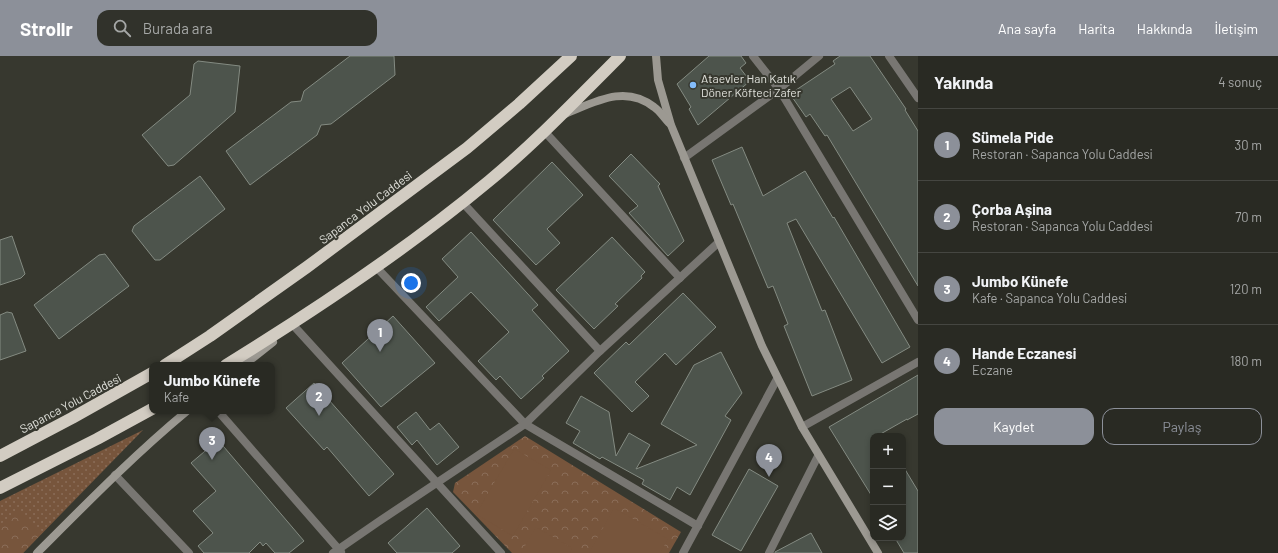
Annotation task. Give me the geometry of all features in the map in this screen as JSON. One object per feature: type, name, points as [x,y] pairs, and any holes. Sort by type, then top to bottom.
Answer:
[{"type":"highway","name":"Sapanca Yolu Caddesi","points":[[170,362],[210,336],[307,267],[467,148],[519,104],[571,56]]},
{"type":"highway","points":[[231,362],[377,268],[463,203],[523,152],[620,56]]},
{"type":"highway","name":"Sapanca Yolu Caddesi","points":[[0,456],[149,375]]},
{"type":"highway","points":[[0,488],[97,439],[149,411]]},
{"type":"street","points":[[656,56],[658,80],[671,125],[762,346],[818,456],[878,553]]},
{"type":"street","points":[[753,56],[779,89],[918,320]]},
{"type":"street","points":[[684,158],[779,89],[820,56]]},
{"type":"street","points":[[890,56],[918,98]]},
{"type":"street","points":[[560,116],[607,97],[624,96],[640,98],[654,107],[671,125]]},
{"type":"street","points":[[544,131],[680,278]]},
{"type":"street","points":[[463,203],[600,351]]},
{"type":"street","points":[[221,414],[338,552],[437,482],[525,424],[600,351],[719,242]]},
{"type":"street","points":[[377,268],[525,424],[698,526]]},
{"type":"street","points":[[248,362],[293,325],[326,302]]},
{"type":"street","points":[[293,325],[501,553]]},
{"type":"street","points":[[802,427],[918,362]]},
{"type":"street","points":[[683,553],[777,378]]},
{"type":"street","points":[[37,553],[115,475],[159,434],[183,414]]},
{"type":"street","points":[[769,553],[818,456]]},
{"type":"street","points":[[115,475],[189,553]]},
{"type":"green space","points":[[143,430],[23,553],[0,553],[0,501]]},
{"type":"green space","points":[[525,436],[681,532],[669,553],[512,553],[453,492],[455,483]]},
{"type":"green space","points":[[514,449],[551,470],[513,536],[476,514]]},
{"type":"green space","points":[[614,508],[668,539],[660,553],[589,553]]},
{"type":"green space","points":[[17,510],[43,532],[23,553],[0,553],[0,525]]},
{"type":"green space","points":[[536,527],[572,548],[570,553],[521,553]]},
{"type":"building","points":[[350,56],[394,56],[395,75],[331,124],[321,125],[317,135],[250,185],[226,151],[291,102],[301,101],[304,91]]},
{"type":"building","points":[[709,56],[741,56],[746,63],[740,68],[750,81],[698,125],[689,109],[691,107],[677,84]]},
{"type":"building","points":[[840,56],[870,56],[906,109],[905,110],[918,131],[918,286],[827,135],[825,136],[810,114],[806,117],[790,94],[835,64],[833,61]],"holes":[[[850,87],[872,119],[853,131],[831,99]]]},
{"type":"building","points":[[198,61],[240,66],[235,112],[174,165],[168,166],[142,135],[190,95],[194,64]]},
{"type":"building","points":[[742,147],[763,196],[805,171],[833,218],[834,217],[910,347],[882,363],[796,219],[787,223],[822,311],[825,310],[852,380],[812,396],[784,326],[788,324],[773,286],[768,288],[733,204],[731,205],[712,160]]},
{"type":"building","points":[[631,154],[660,184],[658,186],[684,241],[668,256],[629,213],[638,206],[609,176]]},
{"type":"building","points":[[552,162],[583,195],[547,229],[560,243],[536,265],[493,220]]},
{"type":"building","points":[[200,176],[225,209],[160,260],[155,260],[132,231],[134,226]]},
{"type":"building","points":[[471,232],[538,305],[532,310],[569,351],[542,376],[544,378],[521,399],[500,376],[496,380],[478,361],[509,332],[471,292],[439,321],[426,307],[458,277],[442,259]]},
{"type":"building","points":[[12,236],[25,274],[21,278],[0,285],[0,240]]},
{"type":"building","points":[[612,237],[645,272],[641,276],[642,278],[615,304],[618,306],[594,329],[556,290]]},
{"type":"building","points":[[105,254],[129,286],[59,339],[34,305],[99,255]]},
{"type":"building","points":[[683,293],[716,327],[676,365],[665,353],[635,382],[649,396],[632,412],[594,373],[626,342],[629,345]]},
{"type":"building","points":[[7,312],[12,313],[26,351],[0,360],[0,315]]},
{"type":"building","points":[[393,316],[435,363],[381,407],[342,363]]},
{"type":"building","points":[[721,352],[742,393],[725,416],[731,420],[690,495],[677,487],[670,500],[642,484],[644,480],[602,457],[600,459],[573,443],[580,431],[566,423],[581,396],[609,412],[616,456],[629,433],[650,445],[636,469],[697,445],[661,424],[694,365]]},
{"type":"building","points":[[918,375],[918,414],[882,433],[870,433],[870,493],[829,427]]},
{"type":"building","points":[[314,383],[394,474],[369,496],[327,447],[324,450],[286,408]]},
{"type":"building","points":[[416,412],[430,430],[439,423],[459,447],[437,465],[417,440],[412,445],[397,427]]},
{"type":"building","points":[[218,440],[304,541],[289,553],[275,553],[266,543],[263,546],[260,542],[249,553],[204,553],[198,546],[213,533],[193,511],[216,491],[191,463]]},
{"type":"building","points":[[749,469],[778,486],[741,551],[712,535]]},
{"type":"building","points":[[906,471],[918,491],[918,553],[904,553],[897,541],[906,541]]},
{"type":"building","points":[[427,508],[460,546],[452,553],[397,553],[388,543]]},
{"type":"building","points":[[811,533],[822,553],[775,553],[775,552]]},
{"type":"place","name":"Ataevler Han Katık Döner Köfteci Zafer","points":[[693,85]]},
{"type":"place","name":"Sümela Pide","points":[[380,352]]},
{"type":"place","name":"Çorba Aşina","points":[[319,416]]},
{"type":"place","name":"Jumbo Künefe","points":[[212,460]]},
{"type":"place","name":"Hande Eczanesi","points":[[769,477]]}]
